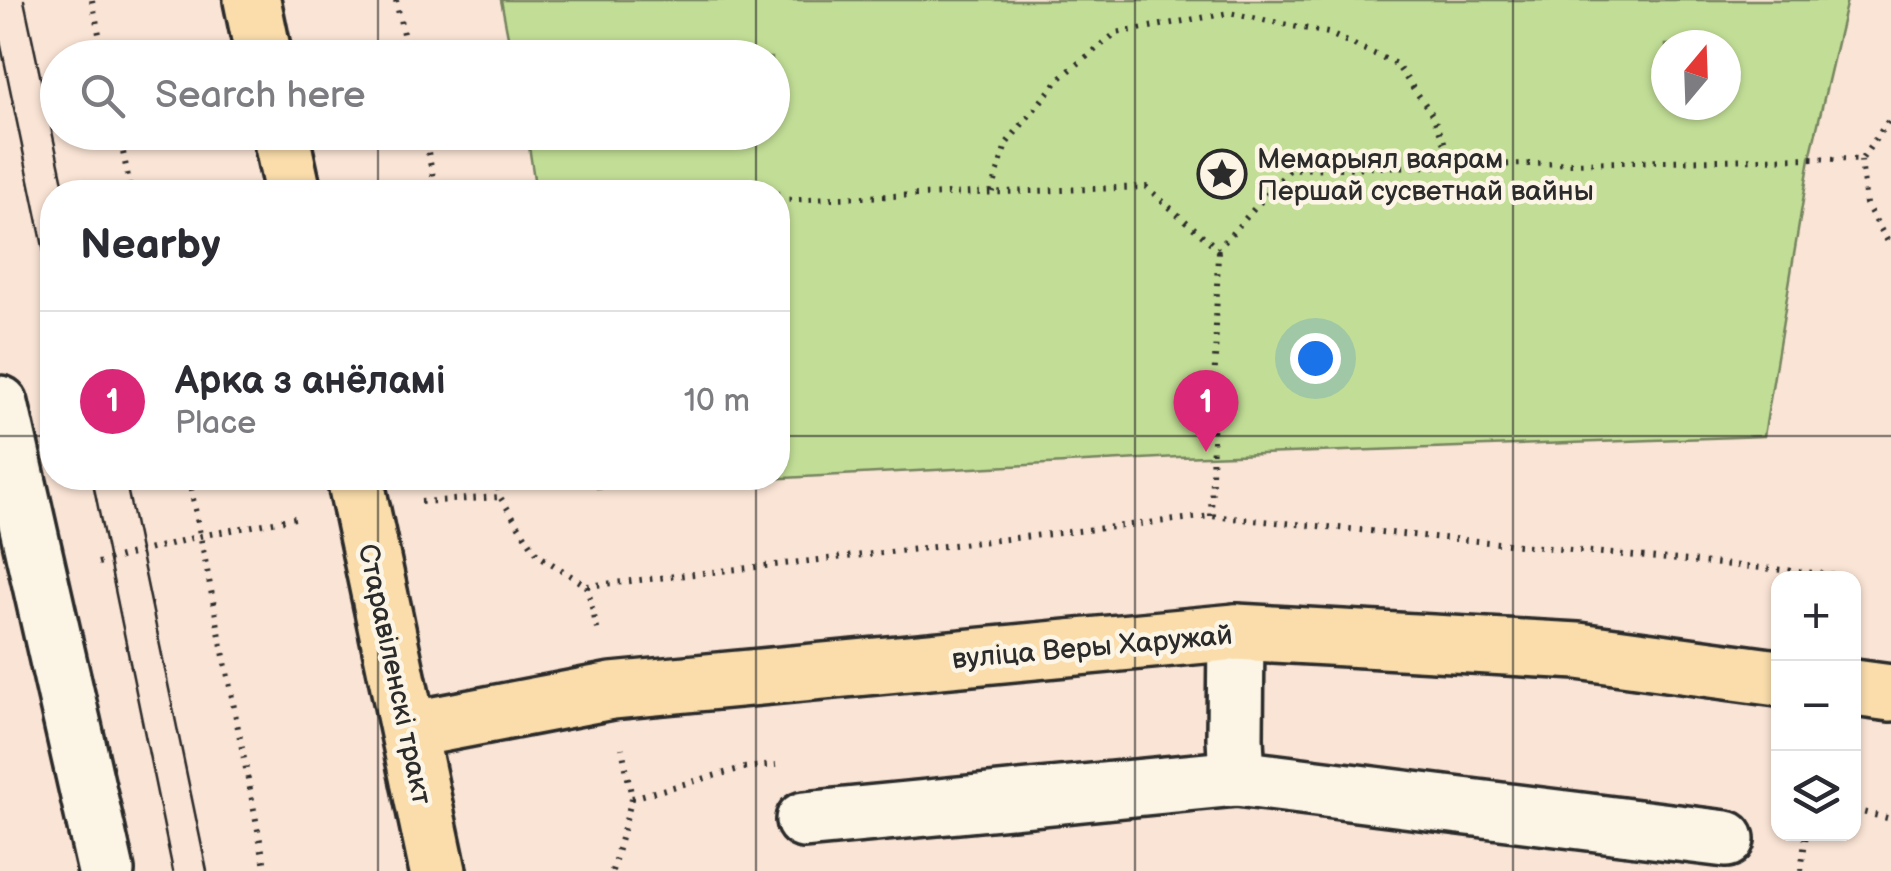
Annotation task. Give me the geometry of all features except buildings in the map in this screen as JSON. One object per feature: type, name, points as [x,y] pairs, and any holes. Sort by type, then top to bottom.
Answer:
[{"type":"main road","points":[[252,0],[260,40]]},
{"type":"main road","points":[[284,150],[290,180]]},
{"type":"main road","name":"Старавіленскі тракт","points":[[357,490],[438,871]]},
{"type":"main road","name":"вуліца Веры Харужай","points":[[409,730],[612,691],[1236,632],[1578,651],[1771,677]]},
{"type":"main road","points":[[1861,689],[1891,694]]},
{"type":"lane","points":[[0,404],[106,871]]},
{"type":"lane","points":[[1236,632],[1238,778]]},
{"type":"lane","points":[[804,820],[1238,778],[1726,840]]},
{"type":"path","points":[[92,0],[100,40]]},
{"type":"path","points":[[396,0],[404,40]]},
{"type":"path","points":[[992,192],[1006,144],[1059,79],[1116,33],[1230,13],[1328,32],[1396,64],[1432,114],[1455,167]]},
{"type":"path","points":[[1891,118],[1861,160],[1866,204],[1891,248]]},
{"type":"path","points":[[123,150],[129,180]]},
{"type":"path","points":[[428,150],[434,180]]},
{"type":"path","points":[[1211,516],[1218,249],[1290,170],[1861,160]]},
{"type":"path","points":[[790,200],[1146,187],[1218,249]]},
{"type":"path","points":[[190,490],[266,871]]},
{"type":"path","points":[[499,490],[538,556],[587,586],[1211,516],[1795,571]]},
{"type":"path","points":[[612,871],[632,798]]},
{"type":"path","points":[[1861,812],[1891,819]]},
{"type":"path","points":[[1802,871],[1805,841]]},
{"type":"green space","points":[[501,0],[1847,0],[1810,158],[1764,436],[1178,457],[790,478],[790,180],[534,180],[530,150],[790,150],[790,40],[509,40]]},
{"type":"tram line","points":[[24,0],[40,75]]},
{"type":"tram line","points":[[0,41],[40,233]]},
{"type":"tram line","points":[[56,150],[62,180]]},
{"type":"tram line","points":[[94,490],[173,871]]},
{"type":"tram line","points":[[128,490],[207,871]]},
{"type":"place","name":"Мемарыял ваярам Першай сусветнай вайны","points":[[1222,174]]},
{"type":"place","name":"Арка з анёламі","points":[[1206,452]]}]
